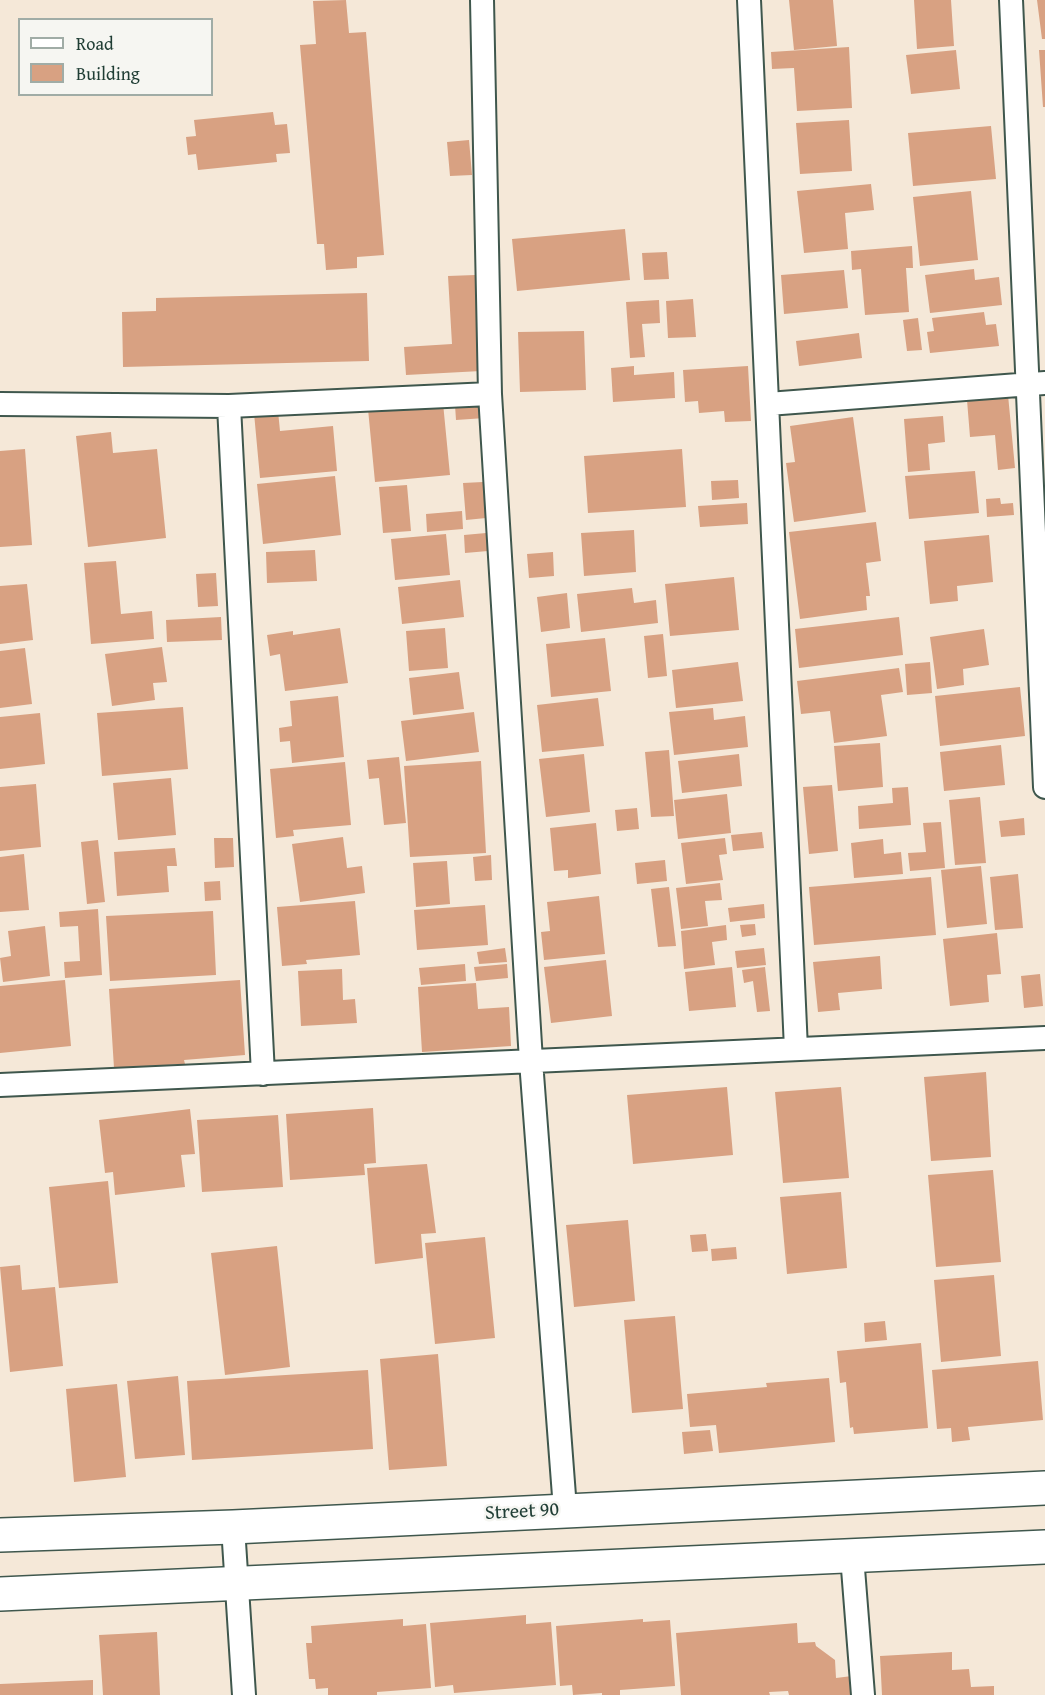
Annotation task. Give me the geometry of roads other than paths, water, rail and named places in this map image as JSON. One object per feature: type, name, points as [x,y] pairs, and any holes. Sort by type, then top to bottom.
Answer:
[{"type":"main road","name":"Street 90","points":[[0,1535],[233,1527],[565,1509],[1045,1488]]},
{"type":"main road","points":[[0,1594],[1045,1547]]},
{"type":"street","points":[[482,0],[490,394],[531,1061],[565,1509]]},
{"type":"street","points":[[749,0],[796,1049]]},
{"type":"street","points":[[1011,0],[1037,383],[1045,787]]},
{"type":"street","points":[[768,404],[1037,383]]},
{"type":"street","points":[[0,404],[229,406],[490,394]]},
{"type":"street","points":[[229,406],[263,1074]]},
{"type":"street","points":[[0,1085],[1045,1038]]},
{"type":"street","points":[[233,1527],[244,1695]]},
{"type":"street","points":[[852,1556],[863,1695]]}]
